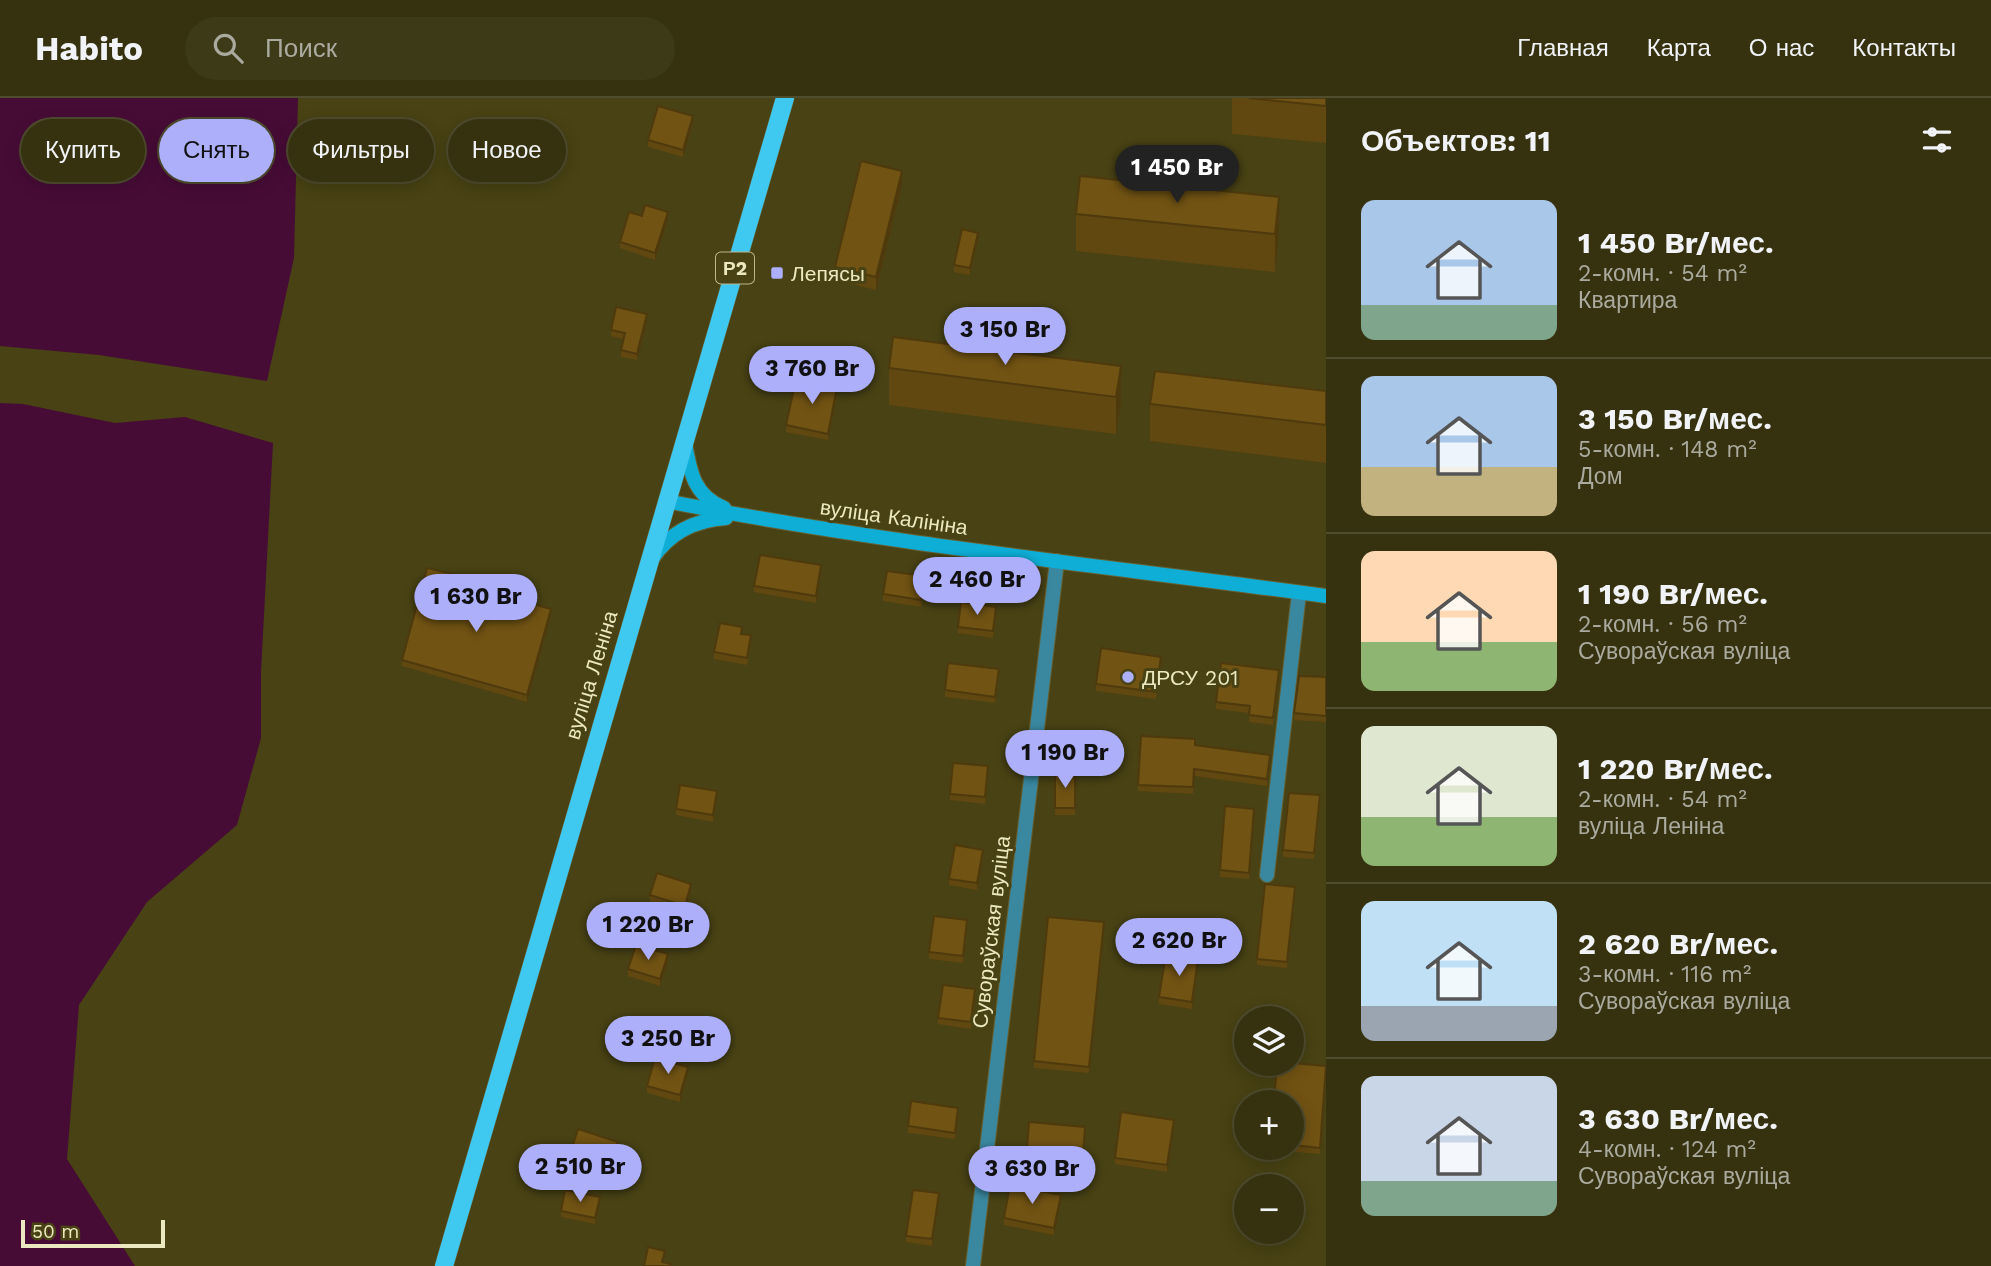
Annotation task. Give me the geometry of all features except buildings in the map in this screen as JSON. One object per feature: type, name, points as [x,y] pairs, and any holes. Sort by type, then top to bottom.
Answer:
[{"type":"main road","name":"вуліца Леніна","points":[[444,1266],[785,98]]},
{"type":"street","points":[[685,439],[690,470],[701,494],[718,506],[744,517]]},
{"type":"street","name":"вуліца Калініна","points":[[666,501],[744,517],[1326,596]]},
{"type":"street","points":[[646,570],[661,548],[690,525],[710,519],[744,517]]},
{"type":"street","name":"Сувораўская вуліца","points":[[973,1266],[1057,561]]},
{"type":"street","points":[[1267,875],[1299,593]]},
{"type":"shaded area","points":[[0,98],[298,98],[297,119],[288,119],[288,182],[296,182],[294,258],[267,381],[99,355],[0,346]]},
{"type":"shaded area","points":[[0,403],[23,404],[115,423],[185,417],[273,443],[261,672],[261,738],[237,825],[147,902],[79,1005],[67,1159],[135,1266],[0,1266]]},
{"type":"place","name":"Лепясы","points":[[777,273]]},
{"type":"place","name":"ДРСУ 201","points":[[1128,677]]}]
